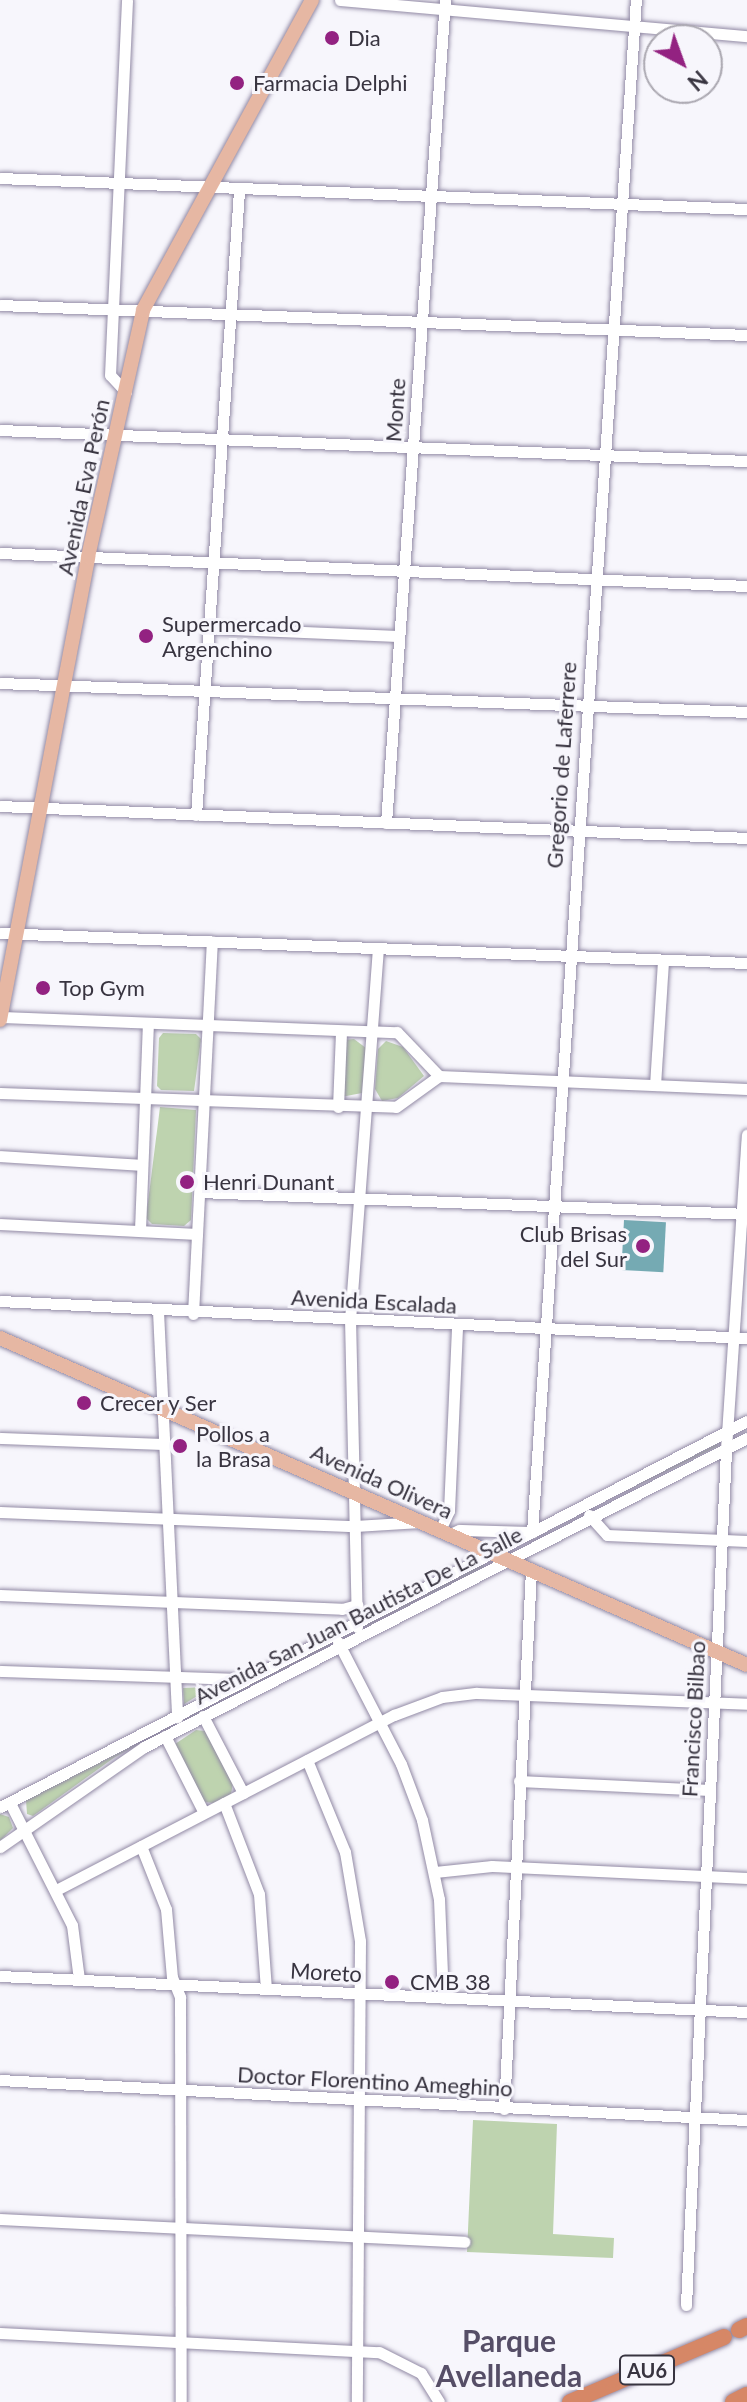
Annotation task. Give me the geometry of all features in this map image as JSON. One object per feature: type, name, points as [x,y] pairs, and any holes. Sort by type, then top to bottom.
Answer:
[{"type":"highway","name":"AU6","points":[[570,2402],[737,2331]]},
{"type":"highway","points":[[733,2402],[747,2395]]},
{"type":"main road","name":"Avenida Eva Perón","points":[[0,1018],[43,808],[88,557],[143,310],[312,0]]},
{"type":"main road","name":"Avenida Olivera","points":[[0,1338],[747,1665]]},
{"type":"street","points":[[126,392],[110,375],[127,0]]},
{"type":"street","points":[[340,0],[445,4],[747,36]]},
{"type":"street","name":"Gregorio de Laferrere","points":[[532,1532],[550,1207],[636,0]]},
{"type":"street","name":"Monte","points":[[386,823],[445,4]]},
{"type":"street","points":[[0,178],[747,209]]},
{"type":"street","points":[[196,815],[239,190]]},
{"type":"street","points":[[0,305],[747,335]]},
{"type":"street","points":[[0,430],[747,461]]},
{"type":"street","points":[[0,553],[212,565],[747,586]]},
{"type":"street","points":[[209,628],[398,636]]},
{"type":"street","points":[[0,683],[747,712]]},
{"type":"street","points":[[0,806],[747,838]]},
{"type":"street","points":[[0,933],[747,963]]},
{"type":"street","points":[[193,1314],[212,941]]},
{"type":"street","points":[[357,1639],[350,1320],[378,949]]},
{"type":"street","points":[[655,1085],[663,960]]},
{"type":"street","points":[[0,1018],[402,1034],[439,1076]]},
{"type":"street","points":[[140,1230],[148,1023]]},
{"type":"street","points":[[338,1107],[341,1031]]},
{"type":"street","points":[[0,1093],[366,1107],[402,1105],[439,1076],[747,1089]]},
{"type":"street","name":"Francisco Bilbao","points":[[686,2305],[726,1449],[747,1135]]},
{"type":"street","points":[[0,1156],[142,1165]]},
{"type":"street","points":[[200,1192],[744,1213]]},
{"type":"street","points":[[0,1224],[197,1234]]},
{"type":"street","name":"Avenida Escalada","points":[[0,1301],[193,1314],[747,1338]]},
{"type":"street","points":[[158,1311],[175,1714],[181,1727]]},
{"type":"street","points":[[457,1325],[449,1511],[445,1532],[532,1532]]},
{"type":"street","name":"Avenida San Juan Bautista De La Salle","points":[[5,1805],[175,1714],[747,1421]]},
{"type":"street","points":[[0,1438],[164,1444]]},
{"type":"street","name":"Avenida San Juan Bautista De La Salle","points":[[0,1847],[181,1727],[747,1438]]},
{"type":"street","points":[[584,1506],[591,1519],[607,1535],[747,1541]]},
{"type":"street","points":[[0,1512],[355,1526],[421,1522]]},
{"type":"street","points":[[504,2109],[531,1570]]},
{"type":"street","points":[[0,1595],[342,1609],[357,1605]]},
{"type":"street","points":[[342,1609],[348,1619],[339,1632],[341,1647],[381,1722],[413,1792],[435,1872],[443,1998]]},
{"type":"street","points":[[0,1671],[246,1679]]},
{"type":"street","points":[[56,1890],[381,1722],[453,1695],[524,1694],[747,1704]]},
{"type":"street","points":[[203,1716],[243,1793]]},
{"type":"street","points":[[165,1736],[204,1813]]},
{"type":"street","points":[[307,1760],[333,1816],[353,1883],[360,1941],[357,2402]]},
{"type":"street","points":[[519,1781],[710,1790]]},
{"type":"street","points":[[224,1803],[259,1894],[266,1989]]},
{"type":"street","points":[[5,1805],[24,1830],[75,1934],[79,1980]]},
{"type":"street","points":[[141,1846],[166,1909],[175,1985],[182,2091],[181,2402]]},
{"type":"street","points":[[435,1872],[516,1867],[747,1878]]},
{"type":"street","name":"Moreto","points":[[0,1976],[747,2012]]},
{"type":"street","name":"Doctor Florentino Ameghino","points":[[0,2080],[747,2120]]},
{"type":"street","points":[[0,2219],[464,2242]]},
{"type":"street","points":[[0,2333],[379,2352],[413,2366],[439,2402]]},
{"type":"green space","points":[[163,1033],[196,1034],[201,1039],[194,1091],[161,1090],[157,1086],[159,1038]]},
{"type":"green space","points":[[354,1039],[366,1048],[362,1093],[341,1097],[343,1040]]},
{"type":"green space","points":[[386,1041],[403,1047],[424,1076],[398,1098],[382,1101],[375,1089],[378,1049]]},
{"type":"green space","points":[[160,1107],[196,1110],[191,1220],[184,1226],[152,1224],[146,1218]]},
{"type":"green space","points":[[717,1444],[718,1446],[606,1501]]},
{"type":"green space","points":[[483,1564],[484,1567],[364,1626]]},
{"type":"green space","points":[[331,1645],[188,1717],[189,1716]]},
{"type":"green space","points":[[207,1687],[209,1689],[184,1704],[183,1688]]},
{"type":"green space","points":[[170,1727],[115,1757],[33,1816],[27,1814],[26,1800]]},
{"type":"green space","points":[[196,1730],[205,1731],[233,1783],[231,1794],[213,1803],[204,1802],[175,1744]]},
{"type":"green space","points":[[0,1814],[9,1817],[13,1828],[0,1841]]},
{"type":"green space","points":[[473,2120],[557,2124],[553,2234],[614,2238],[613,2258],[467,2252]]},
{"type":"water","name":"Club Brisas del Sur","points":[[624,1220],[666,1222],[663,1272],[621,1270]]},
{"type":"place","name":"Dia","points":[[332,38]]},
{"type":"place","name":"Farmacia Delphi","points":[[237,83]]},
{"type":"place","name":"Supermercado Argenchino","points":[[146,636]]},
{"type":"place","name":"Top Gym","points":[[43,988]]},
{"type":"place","name":"Henri Dunant","points":[[187,1182]]},
{"type":"place","name":"Club Brisas del Sur","points":[[643,1246]]},
{"type":"place","name":"Crecer y Ser","points":[[84,1403]]},
{"type":"place","name":"Pollos a la Brasa","points":[[180,1446]]},
{"type":"place","name":"CMB 38","points":[[392,1982]]},
{"type":"district","name":"Parque Avellaneda","points":[[509,2357]]}]
